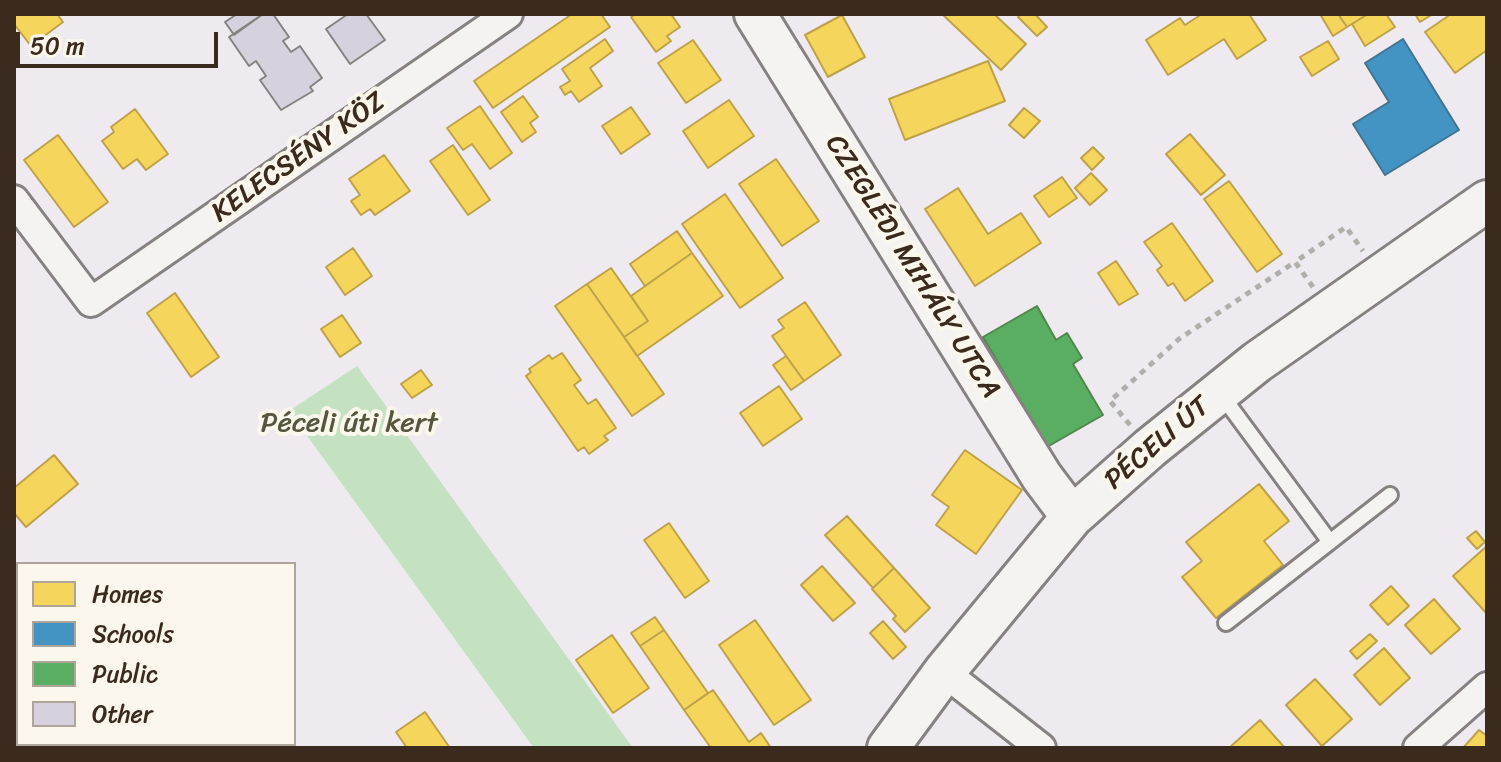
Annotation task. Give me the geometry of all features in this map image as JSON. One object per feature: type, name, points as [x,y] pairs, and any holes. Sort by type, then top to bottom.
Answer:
[{"type":"main road","name":"CZEGLÉDI MIHÁLY UTCA","points":[[764,17],[1042,477],[1072,517]]},
{"type":"main road","name":"PÉCELI ÚT","points":[[888,748],[944,672],[1072,517],[1150,448],[1257,362],[1487,201]]},
{"type":"street","name":"KELECSÉNY KÖZ","points":[[14,200],[91,302],[508,14]]},
{"type":"street","points":[[944,672],[1041,748]]},
{"type":"street","points":[[1418,748],[1487,687]]},
{"type":"lane","points":[[1219,393],[1330,542]]},
{"type":"lane","points":[[1226,623],[1390,495]]},
{"type":"path","points":[[1134,430],[1110,401],[1179,339],[1346,227],[1366,255]]},
{"type":"path","points":[[1295,262],[1315,291]]},
{"type":"green space","name":"Péceli úti kert","points":[[357,366],[633,748],[534,748],[289,411]]},
{"type":"building: Homes","points":[[14,14],[57,14],[63,22],[31,46],[14,24]]},
{"type":"building: Homes","points":[[572,14],[601,14],[610,27],[493,108],[474,81]]},
{"type":"building: Homes","points":[[636,14],[671,14],[680,27],[667,36],[671,41],[656,52],[631,17]]},
{"type":"building: Homes","points":[[942,14],[994,14],[1026,44],[1001,70]]},
{"type":"building: Homes","points":[[1021,14],[1035,14],[1047,27],[1037,36],[1018,17]]},
{"type":"building: Homes","points":[[1202,14],[1249,14],[1266,40],[1237,59],[1224,39],[1168,75],[1146,40],[1180,18],[1185,25]]},
{"type":"building: Homes","points":[[1320,14],[1338,14],[1347,27],[1333,36]]},
{"type":"building: Homes","points":[[1338,14],[1368,14],[1347,27]]},
{"type":"building: Homes","points":[[1368,14],[1386,14],[1395,27],[1365,46],[1352,24]]},
{"type":"building: Homes","points":[[1415,14],[1433,14],[1420,22]]},
{"type":"building: Homes","points":[[1451,14],[1487,16],[1487,50],[1455,73],[1425,32]]},
{"type":"building: Homes","points":[[842,15],[865,57],[828,77],[805,35]]},
{"type":"building: Homes","points":[[605,39],[613,51],[590,68],[602,86],[579,102],[571,91],[565,95],[560,87],[570,81],[562,69]]},
{"type":"building: Homes","points":[[693,40],[721,80],[686,103],[658,63]]},
{"type":"building: Homes","points":[[1328,41],[1339,59],[1312,76],[1300,57]]},
{"type":"building: Homes","points":[[988,61],[1005,101],[905,140],[889,99]]},
{"type":"building: Homes","points":[[523,96],[538,117],[530,123],[536,132],[522,142],[501,112]]},
{"type":"building: Homes","points":[[729,100],[754,136],[708,168],[683,131]]},
{"type":"building: Homes","points":[[480,106],[512,153],[490,169],[472,144],[463,150],[447,128]]},
{"type":"building: Homes","points":[[631,107],[650,134],[621,154],[602,126]]},
{"type":"building: Homes","points":[[1024,108],[1040,121],[1024,138],[1009,125]]},
{"type":"building: Homes","points":[[135,109],[168,154],[146,170],[137,159],[123,169],[102,141],[114,132],[111,127]]},
{"type":"building: Homes","points":[[1190,134],[1225,175],[1201,195],[1166,154]]},
{"type":"building: Homes","points":[[58,135],[108,202],[74,227],[24,160]]},
{"type":"building: Homes","points":[[453,145],[490,200],[468,215],[430,161]]},
{"type":"building: Homes","points":[[1093,147],[1104,158],[1092,170],[1081,158]]},
{"type":"building: Homes","points":[[384,155],[410,191],[375,215],[370,209],[361,215],[351,201],[360,195],[349,179]]},
{"type":"building: Homes","points":[[776,159],[819,221],[782,246],[739,184]]},
{"type":"building: Homes","points":[[1091,173],[1107,190],[1090,205],[1075,188]]},
{"type":"building: Homes","points":[[1062,177],[1077,198],[1049,217],[1034,196]]},
{"type":"building: Homes","points":[[1229,181],[1282,254],[1257,272],[1204,199]]},
{"type":"building: Homes","points":[[958,188],[988,234],[1021,213],[1041,243],[975,286],[925,209]]},
{"type":"building: Homes","points":[[725,194],[783,278],[740,308],[682,224]]},
{"type":"building: Homes","points":[[1172,223],[1213,281],[1185,301],[1173,283],[1168,286],[1157,270],[1162,266],[1144,242]]},
{"type":"building: Homes","points":[[677,231],[692,253],[645,286],[630,264]]},
{"type":"building: Homes","points":[[353,248],[372,276],[345,295],[326,267]]},
{"type":"building: Homes","points":[[692,253],[723,296],[637,356],[624,337],[648,321],[631,296]]},
{"type":"building: Homes","points":[[1116,261],[1138,294],[1119,305],[1098,273]]},
{"type":"building: Homes","points":[[611,268],[648,321],[624,337],[587,284]]},
{"type":"building: Homes","points":[[587,284],[664,394],[632,416],[555,306]]},
{"type":"building: Homes","points":[[175,293],[219,357],[191,377],[147,313]]},
{"type":"building: Homes","points":[[805,302],[841,355],[804,381],[772,336],[784,328],[778,320]]},
{"type":"building: Homes","points":[[342,315],[361,343],[340,357],[321,329]]},
{"type":"building: Homes","points":[[562,353],[581,380],[574,385],[588,404],[596,399],[616,428],[604,436],[608,440],[589,454],[584,447],[578,451],[526,376],[531,372],[529,369],[549,355],[552,359]]},
{"type":"building: Homes","points":[[786,356],[804,381],[791,390],[773,365]]},
{"type":"building: Homes","points":[[421,370],[432,385],[412,398],[401,384]]},
{"type":"building: Homes","points":[[779,386],[802,419],[763,446],[740,413]]},
{"type":"building: Homes","points":[[965,450],[1022,490],[976,554],[936,525],[949,507],[932,495]]},
{"type":"building: Homes","points":[[54,455],[78,484],[26,527],[14,513],[14,488]]},
{"type":"building: Homes","points":[[1259,484],[1289,521],[1264,541],[1283,565],[1216,618],[1182,577],[1202,561],[1186,542]]},
{"type":"building: Homes","points":[[847,516],[894,568],[873,588],[825,535]]},
{"type":"building: Homes","points":[[669,523],[709,581],[685,598],[644,540]]},
{"type":"building: Homes","points":[[1476,531],[1485,542],[1477,549],[1467,538]]},
{"type":"building: Homes","points":[[1487,546],[1487,614],[1453,576]]},
{"type":"building: Homes","points":[[822,566],[855,603],[833,621],[801,585]]},
{"type":"building: Homes","points":[[894,568],[930,608],[905,632],[893,619],[896,616],[872,589]]},
{"type":"building: Homes","points":[[1391,586],[1409,606],[1388,625],[1370,605]]},
{"type":"building: Homes","points":[[1434,599],[1460,629],[1431,654],[1405,625]]},
{"type":"building: Homes","points":[[655,617],[664,630],[640,646],[631,633]]},
{"type":"building: Homes","points":[[755,620],[811,700],[774,725],[719,645]]},
{"type":"building: Homes","points":[[883,621],[906,647],[893,659],[870,633]]},
{"type":"building: Homes","points":[[664,630],[708,693],[684,710],[640,646]]},
{"type":"building: Homes","points":[[1370,634],[1377,641],[1357,659],[1350,651]]},
{"type":"building: Homes","points":[[612,635],[649,688],[613,713],[576,660]]},
{"type":"building: Homes","points":[[1384,648],[1410,678],[1380,705],[1354,675]]},
{"type":"building: Homes","points":[[1315,679],[1352,719],[1322,746],[1286,705]]},
{"type":"building: Homes","points":[[713,690],[749,742],[761,733],[771,748],[711,748],[684,710]]},
{"type":"building: Homes","points":[[425,712],[450,748],[407,748],[396,732]]},
{"type":"building: Homes","points":[[1260,720],[1285,748],[1229,748]]},
{"type":"building: Homes","points":[[1479,730],[1487,736],[1487,748],[1463,748]]},
{"type":"building: Schools","points":[[1403,39],[1459,130],[1385,175],[1353,124],[1389,102],[1365,63]]},
{"type":"building: Public","points":[[1037,306],[1056,340],[1067,333],[1082,358],[1073,364],[1103,415],[1047,447],[983,337]]},
{"type":"building: Other","points":[[237,14],[263,14],[234,35],[225,22]]},
{"type":"building: Other","points":[[263,14],[273,14],[289,37],[283,41],[291,52],[300,46],[322,78],[310,87],[313,91],[281,110],[260,80],[266,76],[256,61],[249,66],[229,37]]},
{"type":"building: Other","points":[[348,14],[366,14],[385,40],[350,64],[326,29]]}]
